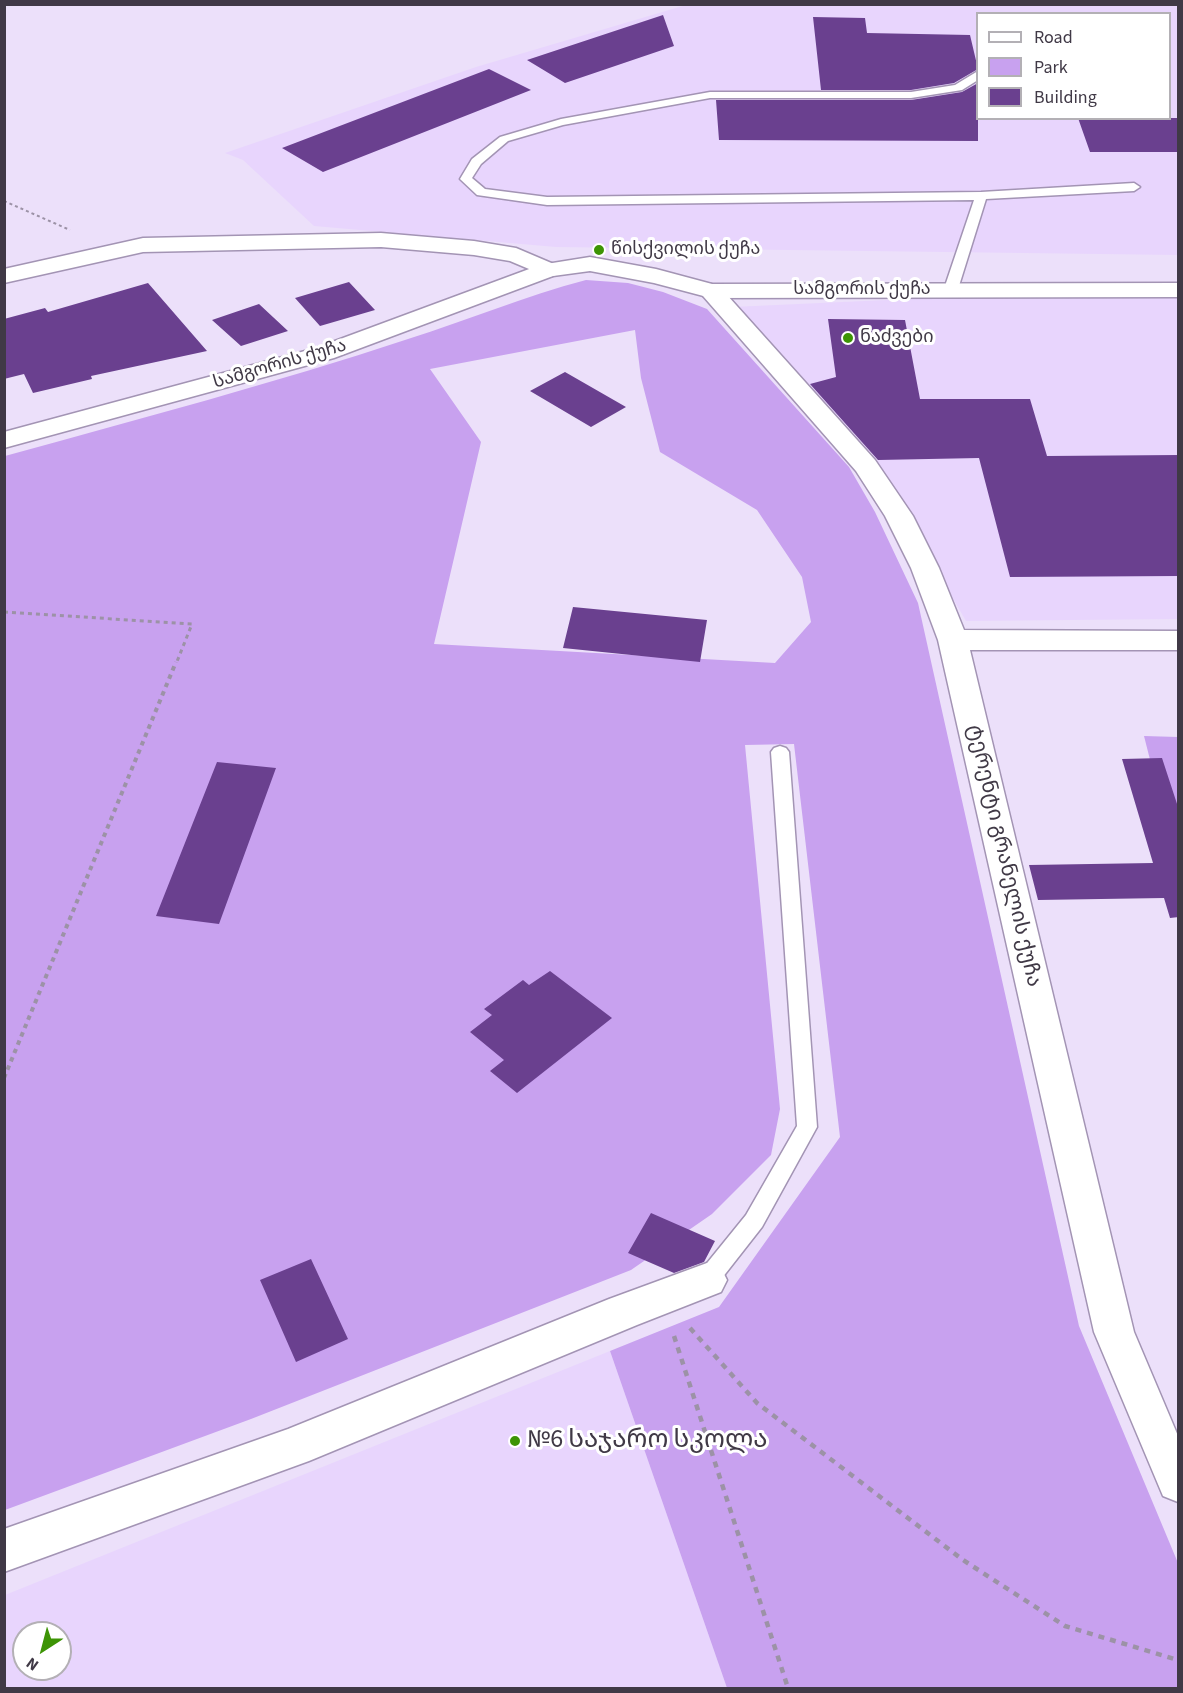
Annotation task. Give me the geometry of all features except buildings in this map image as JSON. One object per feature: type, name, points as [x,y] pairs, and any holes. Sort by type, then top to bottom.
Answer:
[{"type":"street","points":[[4,276],[142,245],[381,240],[474,248],[516,255],[548,270]]},
{"type":"street","name":"სამგორის ქუჩა","points":[[4,440],[325,353],[548,270],[590,264],[656,276],[711,291],[1179,290]]},
{"type":"street","name":"ტერენტი გრანელის ქუჩა","points":[[711,291],[866,466],[899,516],[925,568],[953,640],[1114,1332],[1160,1443],[1179,1482]]},
{"type":"street","points":[[953,640],[1179,640]]},
{"type":"street","points":[[4,1551],[294,1447],[707,1280]]},
{"type":"lane","points":[[976,75],[958,88],[911,95],[710,94],[561,122],[504,140],[476,162],[466,179],[481,192],[547,201],[981,196],[1134,187]]},
{"type":"lane","points":[[951,289],[981,196]]},
{"type":"lane","points":[[707,1280],[754,1221],[807,1127],[780,752]]},
{"type":"path","points":[[4,612],[192,624],[4,1078]]},
{"type":"path","points":[[662,1297],[757,1403],[963,1560],[1065,1626],[1179,1660]]},
{"type":"path","points":[[662,1297],[788,1689]]},
{"type":"shaded area","points":[[686,5],[1178,5],[1178,255],[556,247],[314,226],[243,160],[225,153],[476,67]]},
{"type":"shaded area","points":[[975,296],[1178,298],[1178,619],[966,621],[879,471],[732,307]]},
{"type":"shaded area","name":"№6 საჯარო სკოლა","points":[[610,1351],[727,1688],[5,1688],[5,1595]]},
{"type":"green space","points":[[586,280],[628,283],[663,292],[707,309],[849,467],[875,512],[918,603],[1079,1326],[1178,1563],[1178,1688],[727,1688],[610,1351],[719,1307],[840,1137],[794,744],[745,745],[780,1109],[771,1155],[712,1214],[631,1270],[251,1419],[5,1510],[5,456],[308,371]],"holes":[[[635,330],[641,378],[660,452],[757,510],[802,577],[811,622],[775,663],[434,644],[481,442],[430,369]]]},
{"type":"green space","points":[[1144,736],[1178,737],[1178,870]]},
{"type":"place","name":"წისქვილის ქუჩა","points":[[599,250]]},
{"type":"place","name":"ნაძვები","points":[[848,338]]},
{"type":"place","name":"№6 საჯარო სკოლა","points":[[515,1441]]}]
